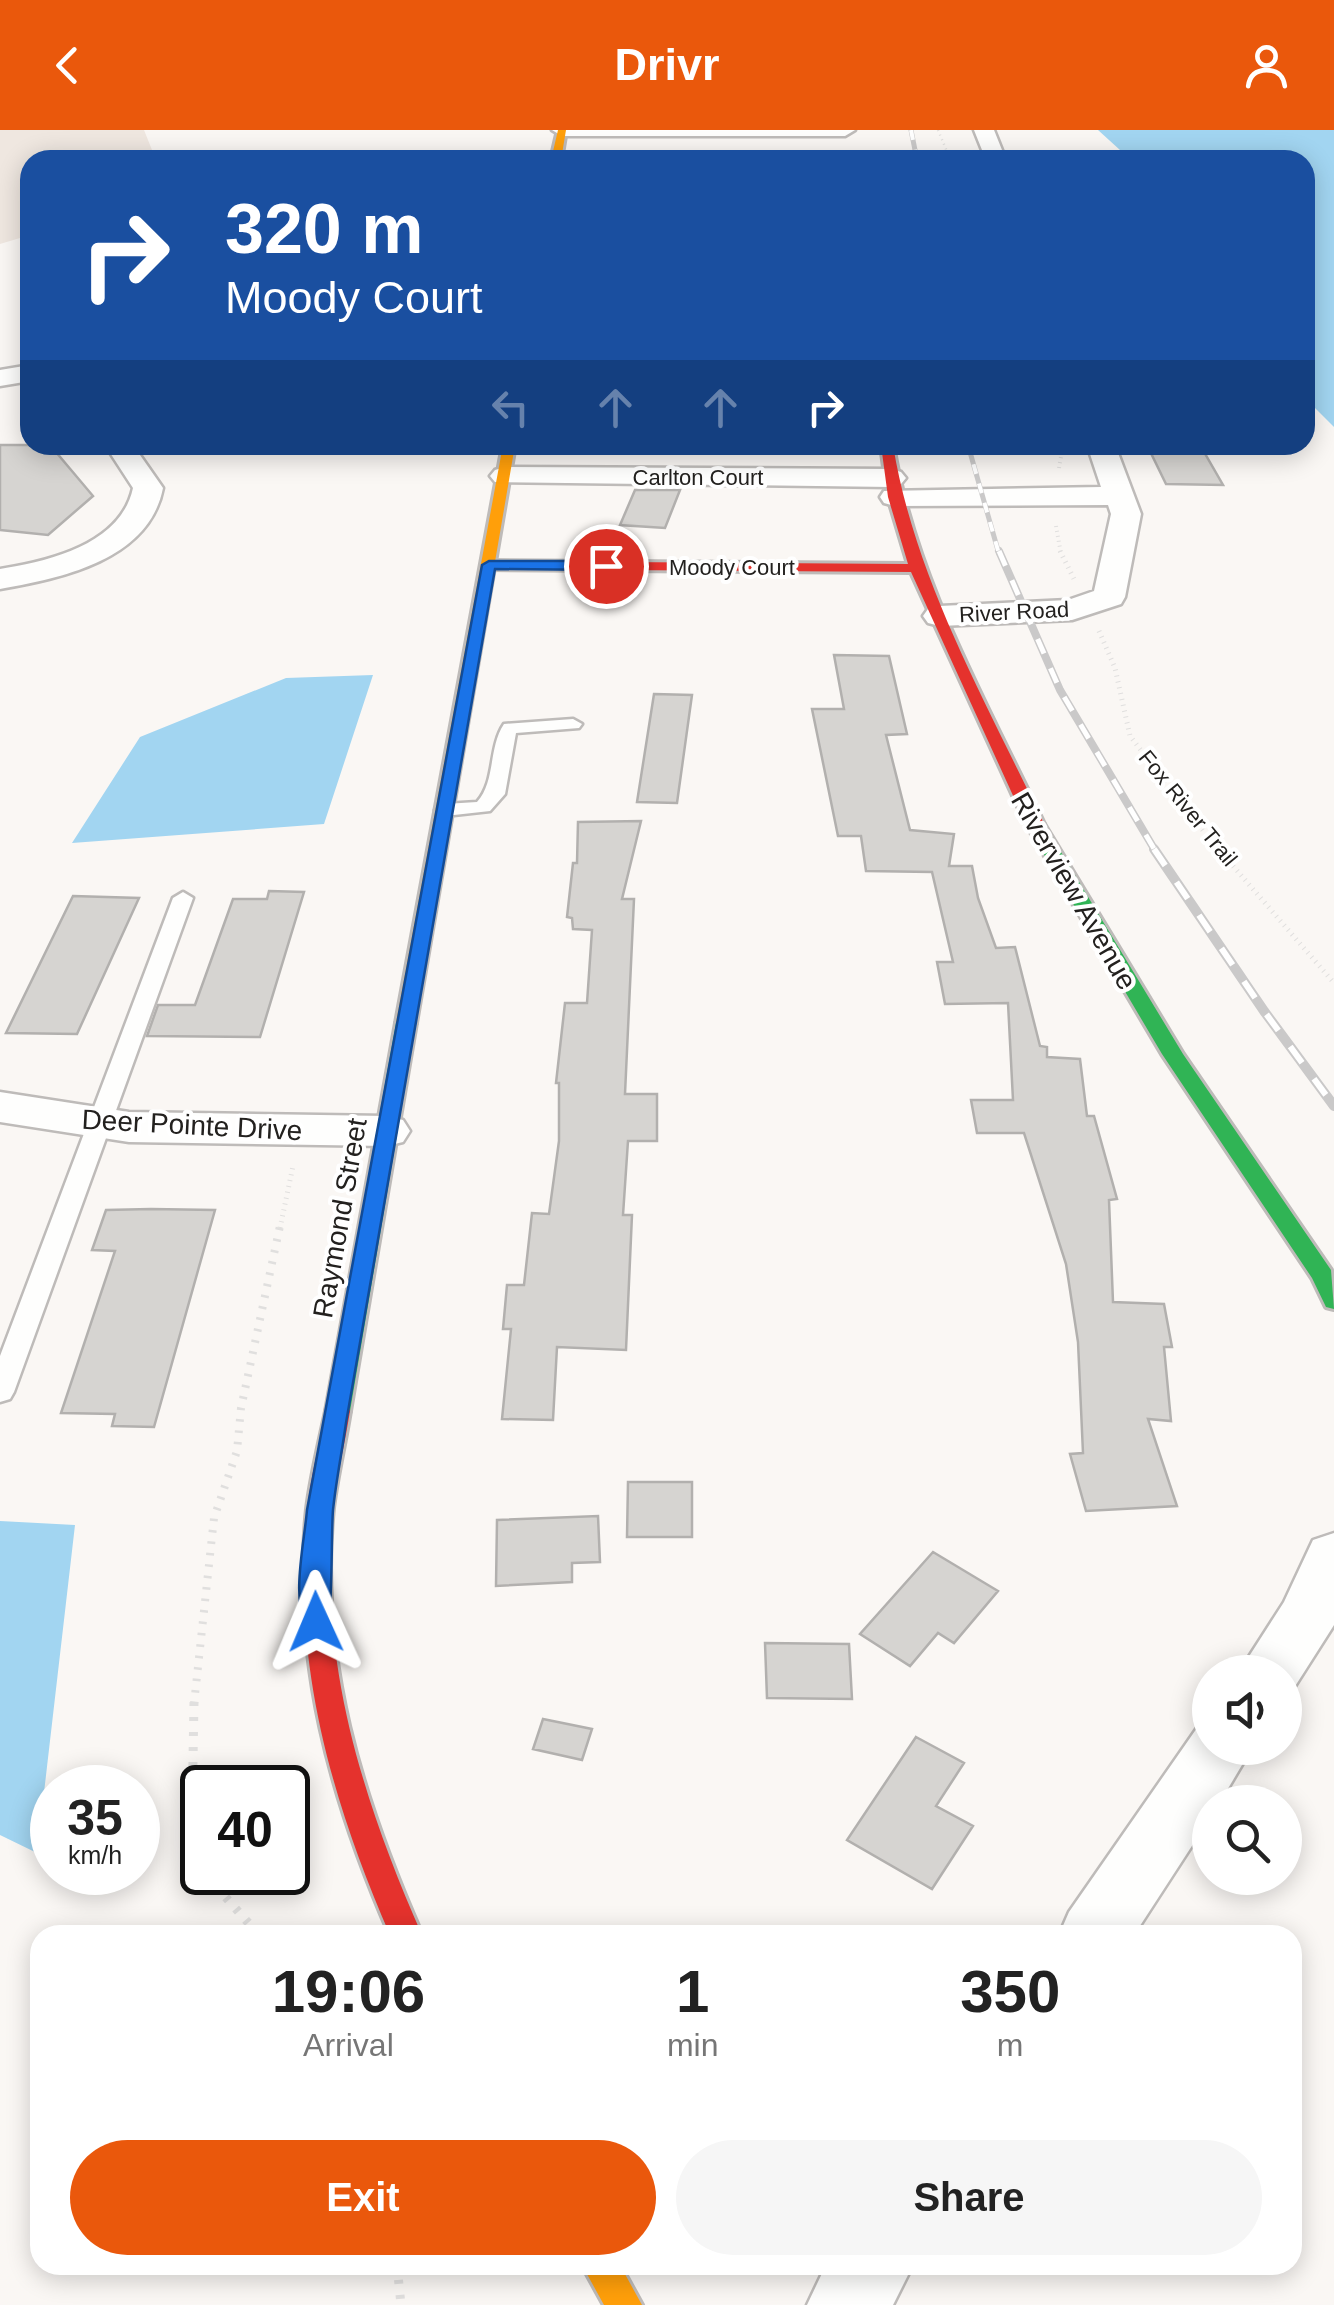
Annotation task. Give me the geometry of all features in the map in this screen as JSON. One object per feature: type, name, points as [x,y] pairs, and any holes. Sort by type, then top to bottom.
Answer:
[{"type":"street","points":[[562,130],[846,130]]},
{"type":"street","points":[[0,579],[45,570],[99,548],[145,514],[148,488],[126,455]]},
{"type":"street","name":"Raymond Street","points":[[402,1925],[346,1794],[321,1680],[314,1592],[320,1510],[508,455]]},
{"type":"street","name":"Riverview Avenue","points":[[888,455],[893,487],[916,568],[940,616],[976,708],[1017,791],[1108,956],[1224,1137],[1323,1276],[1334,1301]]},
{"type":"street","name":"River Road","points":[[940,616],[1026,614],[1088,607],[1108,596],[1126,514],[1105,455]]},
{"type":"street","name":"Carlton Court","points":[[505,476],[893,487],[981,497],[1119,496]]},
{"type":"street","name":"Moody Court","points":[[489,565],[916,568]]},
{"type":"street","name":"Deer Pointe Drive","points":[[0,1107],[100,1124],[193,1131],[386,1131]]},
{"type":"street","points":[[1282,1655],[1308,1616],[1334,1557]]},
{"type":"street","points":[[1101,1925],[1209,1765]]},
{"type":"street","points":[[606,2275],[624,2305]]},
{"type":"street","points":[[847,2305],[867,2275]]},
{"type":"lane","points":[[444,810],[483,806],[495,794],[505,736],[510,728],[573,724]]},
{"type":"lane","points":[[0,1392],[183,898]]},
{"type":"path","name":"Fox River Trail","points":[[1088,607],[1115,668],[1130,736],[1208,837],[1312,952],[1334,983]]},
{"type":"path","points":[[192,1765],[193,1712],[214,1518],[237,1451],[241,1408],[300,1131]]},
{"type":"path","points":[[224,1895],[249,1925]]},
{"type":"path","points":[[398,2275],[400,2305]]},
{"type":"shaded area","points":[[0,130],[144,130],[152,150],[20,150],[20,238],[0,244]]},
{"type":"water","points":[[1098,130],[1334,130],[1334,427],[1315,408],[1315,150],[1120,150]]},
{"type":"water","points":[[373,675],[324,824],[72,843],[140,737],[286,678]]},
{"type":"water","points":[[0,1521],[75,1525],[47,1765],[30,1765],[30,1850],[0,1835]]},
{"type":"building","points":[[0,445],[20,445],[20,455],[58,455],[93,496],[48,535],[0,530]]},
{"type":"building","points":[[1152,455],[1206,455],[1223,485],[1166,484]]},
{"type":"building","points":[[635,490],[680,490],[665,528],[620,525]]},
{"type":"building","points":[[834,655],[889,656],[907,734],[886,735],[910,830],[954,834],[949,866],[972,866],[978,898],[996,948],[1015,947],[1040,1046],[1047,1047],[1047,1057],[1080,1059],[1087,1116],[1094,1116],[1117,1199],[1109,1200],[1113,1302],[1164,1304],[1172,1347],[1164,1347],[1171,1421],[1148,1419],[1177,1506],[1086,1511],[1070,1454],[1083,1453],[1078,1342],[1066,1264],[1024,1133],[977,1133],[971,1100],[1013,1100],[1008,1003],[945,1004],[937,962],[953,962],[932,872],[866,871],[861,836],[838,836],[812,709],[844,709]]},
{"type":"building","points":[[654,694],[692,695],[677,803],[637,802]]},
{"type":"building","points":[[641,821],[622,899],[634,899],[625,1094],[657,1094],[657,1141],[628,1141],[623,1215],[632,1215],[626,1350],[557,1347],[553,1420],[502,1419],[511,1329],[503,1329],[507,1285],[524,1285],[532,1213],[549,1214],[559,1141],[556,1083],[565,1003],[587,1003],[592,930],[573,929],[572,918],[567,917],[573,863],[577,863],[578,822]]},
{"type":"building","points":[[269,891],[304,892],[260,1037],[147,1036],[158,1005],[195,1005],[233,899],[267,899]]},
{"type":"building","points":[[73,896],[139,898],[77,1034],[6,1033]]},
{"type":"building","points":[[106,1210],[215,1210],[154,1427],[112,1426],[115,1414],[61,1413],[115,1251],[92,1250]]},
{"type":"building","points":[[628,1482],[692,1482],[692,1537],[627,1537]]},
{"type":"building","points":[[598,1516],[600,1562],[572,1563],[572,1582],[496,1586],[497,1520]]},
{"type":"building","points":[[933,1552],[998,1591],[954,1643],[938,1633],[910,1666],[860,1634]]},
{"type":"building","points":[[765,1643],[849,1644],[852,1699],[767,1698]]},
{"type":"building","points":[[543,1719],[592,1729],[582,1760],[533,1749]]},
{"type":"building","points":[[916,1737],[964,1763],[936,1806],[973,1826],[932,1889],[847,1840]]},
{"type":"railway","points":[[911,130],[915,150]]},
{"type":"railway","points":[[971,455],[999,554]]},
{"type":"railway","points":[[999,551],[1060,690],[1156,852]]},
{"type":"railway","points":[[1156,852],[1334,1106]]},
{"type":"traffic: fast","points":[[1035,824],[1137,998],[1323,1276],[1334,1301]]},
{"type":"traffic: fast","points":[[338,1411],[406,1023]]},
{"type":"traffic: slow","points":[[558,150],[562,130]]},
{"type":"traffic: slow","points":[[406,1023],[507,455]]},
{"type":"traffic: slow","points":[[606,2275],[624,2305]]},
{"type":"traffic: jam","points":[[889,455],[895,497],[916,568],[1035,824]]},
{"type":"traffic: jam","points":[[489,565],[916,568]]},
{"type":"traffic: jam","points":[[338,1411],[322,1498],[317,1566],[324,1675],[347,1781],[402,1925]]},
{"type":"route","points":[[316,1622],[314,1592],[320,1510],[334,1423],[489,565],[606,566]]}]
